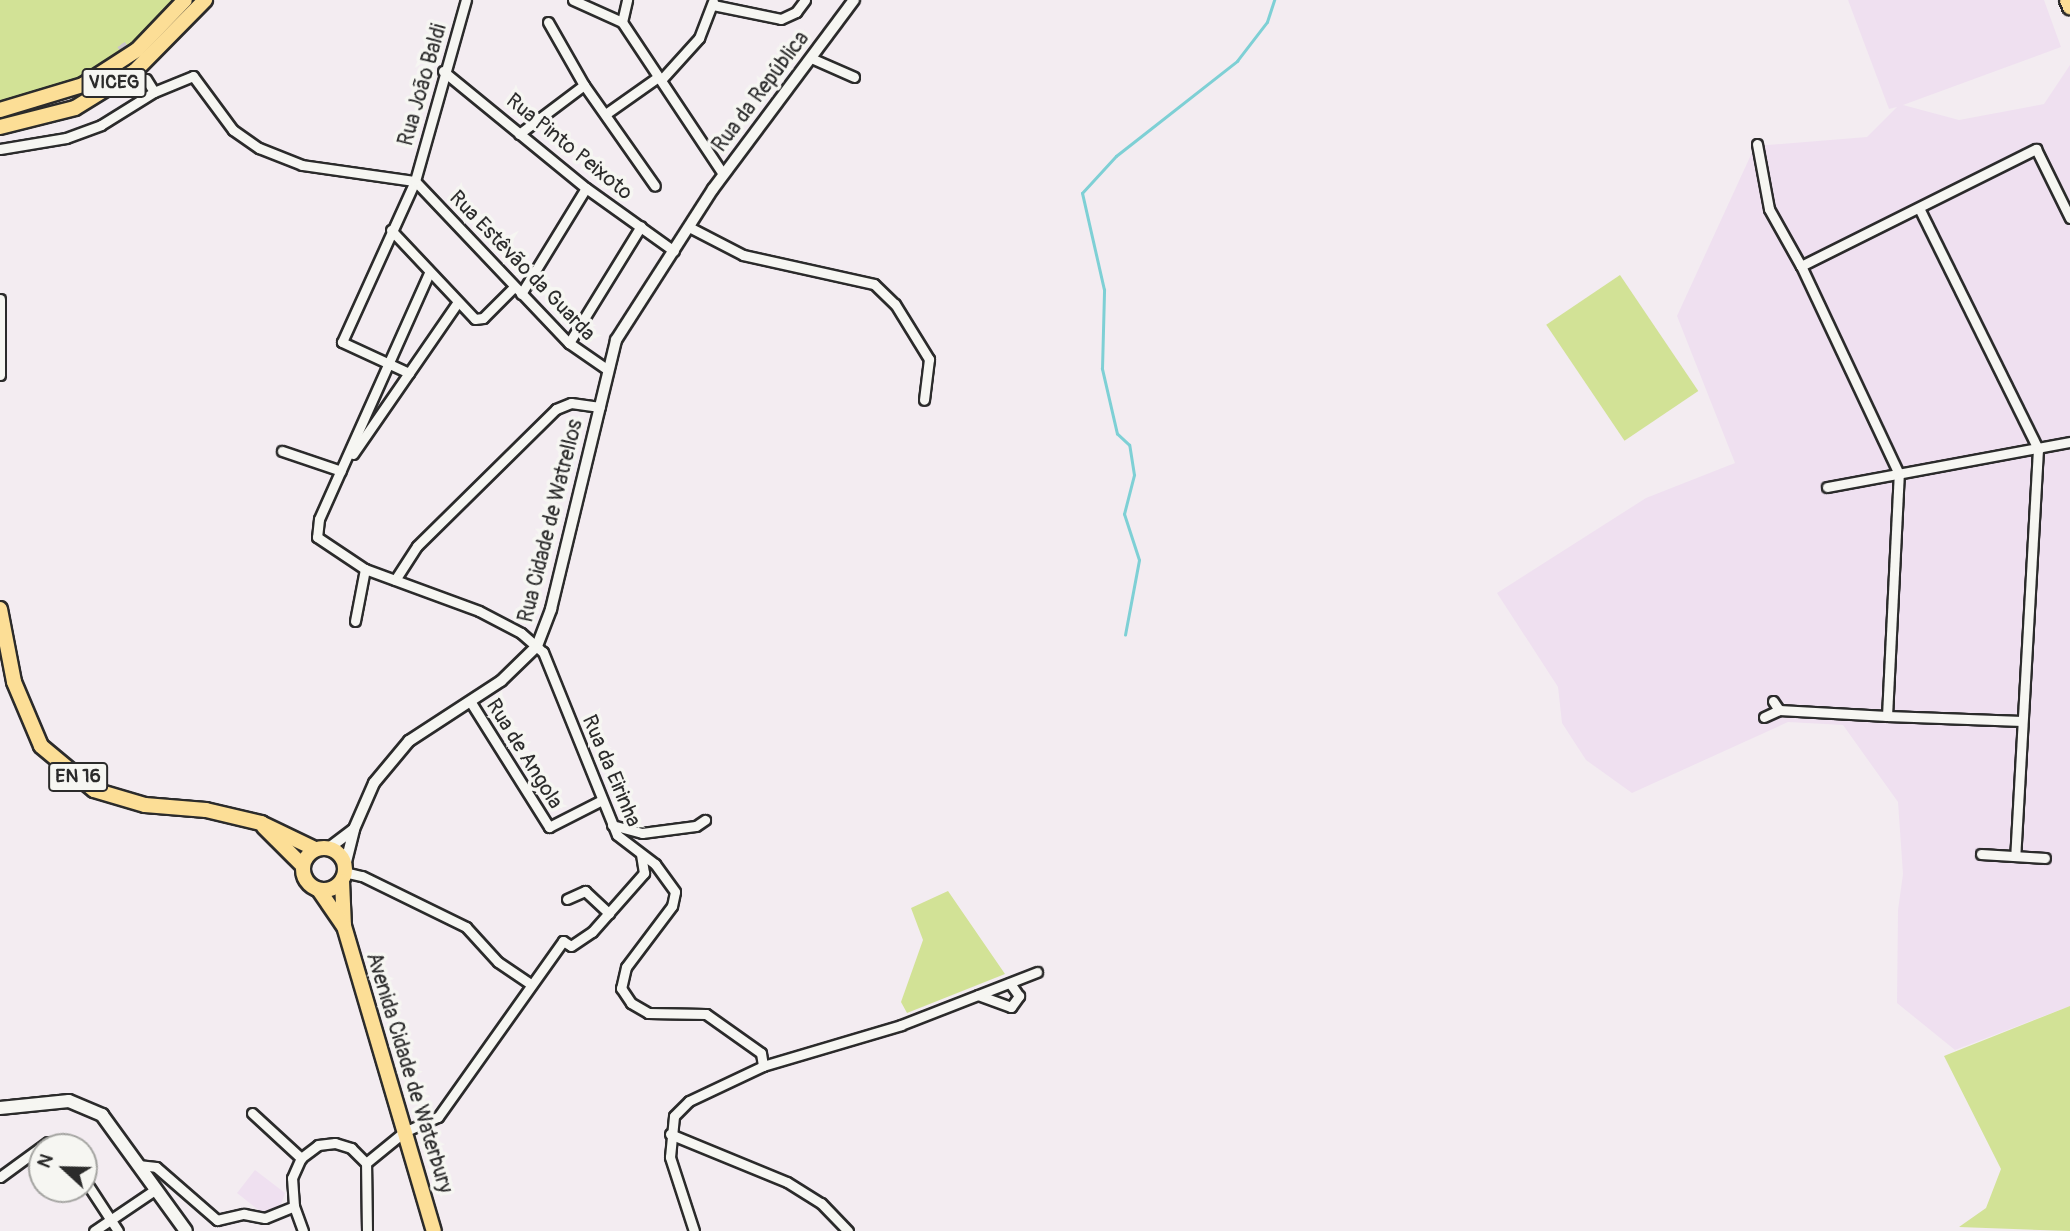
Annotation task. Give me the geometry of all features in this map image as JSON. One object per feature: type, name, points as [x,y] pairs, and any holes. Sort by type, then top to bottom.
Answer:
[{"type":"main road","name":"VICEG","points":[[0,110],[83,85],[137,50],[185,0]]},
{"type":"main road","name":"VICEG","points":[[0,127],[75,108],[135,71],[205,0]]},
{"type":"main road","points":[[2067,0],[2070,7]]},
{"type":"main road","name":"EN 16","points":[[0,609],[14,681],[41,746],[94,790],[145,805],[206,810],[261,823],[322,849],[341,854],[343,873]]},
{"type":"main road","points":[[261,823],[303,866],[306,883],[319,890],[344,926]]},
{"type":"main road","points":[[303,866],[322,849]]},
{"type":"main road","points":[[319,890],[331,890],[343,873]]},
{"type":"main road","points":[[343,873],[344,926]]},
{"type":"main road","name":"Avenida Cidade de Waterbury","points":[[344,926],[434,1231]]},
{"type":"main road","points":[[0,1108],[69,1101],[102,1115],[186,1231]]},
{"type":"street","name":"Rua João Baldi","points":[[390,363],[342,342],[415,181],[443,71],[466,0]]},
{"type":"street","points":[[573,0],[622,22],[723,174]]},
{"type":"street","points":[[622,22],[626,0]]},
{"type":"street","points":[[607,113],[660,78],[699,38],[713,3],[781,19],[796,12],[805,0]]},
{"type":"street","name":"Rua da República","points":[[723,174],[854,0]]},
{"type":"street","points":[[548,22],[584,85],[607,113],[655,186]]},
{"type":"street","points":[[811,58],[854,77]]},
{"type":"street","name":"Rua Pinto Peixoto","points":[[443,71],[492,107],[519,134],[586,188],[674,251]]},
{"type":"street","points":[[0,149],[66,138],[101,125],[154,92],[193,76],[233,130],[259,148],[302,164],[415,181]]},
{"type":"street","points":[[146,79],[154,92]]},
{"type":"street","points":[[519,134],[584,85]]},
{"type":"street","points":[[1756,144],[1769,209],[1801,266],[1899,474],[1887,716]]},
{"type":"street","points":[[1801,266],[2036,149],[2070,218]]},
{"type":"street","name":"Rua Cidade de Watrellos","points":[[534,651],[551,609],[616,340],[723,174]]},
{"type":"street","name":"Rua Estêvão da Guarda","points":[[415,181],[569,343],[608,370]]},
{"type":"street","points":[[391,230],[470,316],[483,318],[518,290],[586,188]]},
{"type":"street","points":[[1919,208],[2038,449],[2015,855]]},
{"type":"street","points":[[569,343],[641,226]]},
{"type":"street","points":[[689,226],[743,255],[874,284],[895,304],[929,359],[924,400]]},
{"type":"street","points":[[348,461],[429,272]]},
{"type":"street","points":[[0,299],[0,375]]},
{"type":"street","points":[[457,303],[341,471],[319,519],[317,537],[365,569],[479,611],[534,651],[470,701],[409,741],[374,783],[354,829],[343,873],[362,876],[466,927],[498,962],[529,983]]},
{"type":"street","points":[[390,363],[409,373]]},
{"type":"street","points":[[395,580],[417,546],[556,409],[571,403],[600,407]]},
{"type":"street","points":[[1827,487],[2070,442]]},
{"type":"street","points":[[282,451],[341,471]]},
{"type":"street","points":[[355,621],[365,569]]},
{"type":"street","name":"Rua da Eirinha","points":[[534,651],[545,660],[612,825],[627,847],[668,877],[674,892],[672,906],[626,967],[621,988],[631,1003],[648,1013],[706,1014],[761,1054],[763,1066]]},
{"type":"street","name":"Rua de Angola","points":[[470,701],[549,827],[602,800]]},
{"type":"street","points":[[1773,701],[1779,710]]},
{"type":"street","points":[[1764,718],[1779,710],[2022,721]]},
{"type":"street","points":[[612,825],[642,833],[696,826],[705,820]]},
{"type":"street","points":[[322,849],[354,829]]},
{"type":"street","points":[[1981,854],[2045,858]]},
{"type":"street","points":[[366,1163],[404,1132],[438,1117],[529,983],[563,941],[571,946],[609,913],[644,873],[641,855]]},
{"type":"street","points":[[567,899],[585,891],[609,913]]},
{"type":"street","points":[[694,1231],[670,1157],[670,1134],[674,1116],[689,1101],[763,1066],[901,1025],[1037,972]]},
{"type":"street","points":[[978,995],[1011,1007],[1020,996],[1010,983]]},
{"type":"street","points":[[252,1113],[300,1158]]},
{"type":"street","points":[[670,1134],[787,1182],[821,1203],[843,1229]]},
{"type":"street","points":[[303,1231],[293,1206],[292,1178],[300,1158],[318,1145],[335,1143],[351,1148],[366,1163],[367,1231]]},
{"type":"street","points":[[0,1177],[28,1161]]},
{"type":"street","points":[[138,1165],[156,1167],[218,1220],[244,1214],[265,1218],[293,1206]]},
{"type":"street","points":[[94,1231],[156,1189]]},
{"type":"street","points":[[98,1199],[118,1231]]},
{"type":"shaded area","points":[[1848,0],[2044,0],[2061,47],[1903,105],[1959,120],[2044,104],[2070,65],[2070,1006],[1955,1050],[1897,1003],[1898,910],[1903,874],[1898,802],[1843,725],[1788,722],[1632,793],[1586,760],[1562,723],[1558,687],[1497,593],[1646,498],[1735,463],[1677,316],[1755,146],[1867,137],[1897,107],[1889,109]]},
{"type":"shaded area","points":[[255,1170],[285,1193],[280,1207],[261,1212],[237,1193]]},
{"type":"green space","points":[[0,0],[174,0],[132,44],[79,78],[0,101]]},
{"type":"green space","points":[[1620,275],[1698,391],[1625,441],[1546,325]]},
{"type":"green space","points":[[948,891],[1005,974],[907,1013],[901,1002],[923,940],[911,908]]},
{"type":"green space","points":[[2070,1006],[2070,1231],[1959,1227],[1986,1208],[2001,1169],[1944,1056]]},
{"type":"waterway","points":[[1125,635],[1139,560],[1124,514],[1134,475],[1129,445],[1117,434],[1102,369],[1104,290],[1082,193],[1116,156],[1237,61],[1267,22],[1274,0]]},
{"type":"tunnel","points":[[121,44],[141,71]]}]
